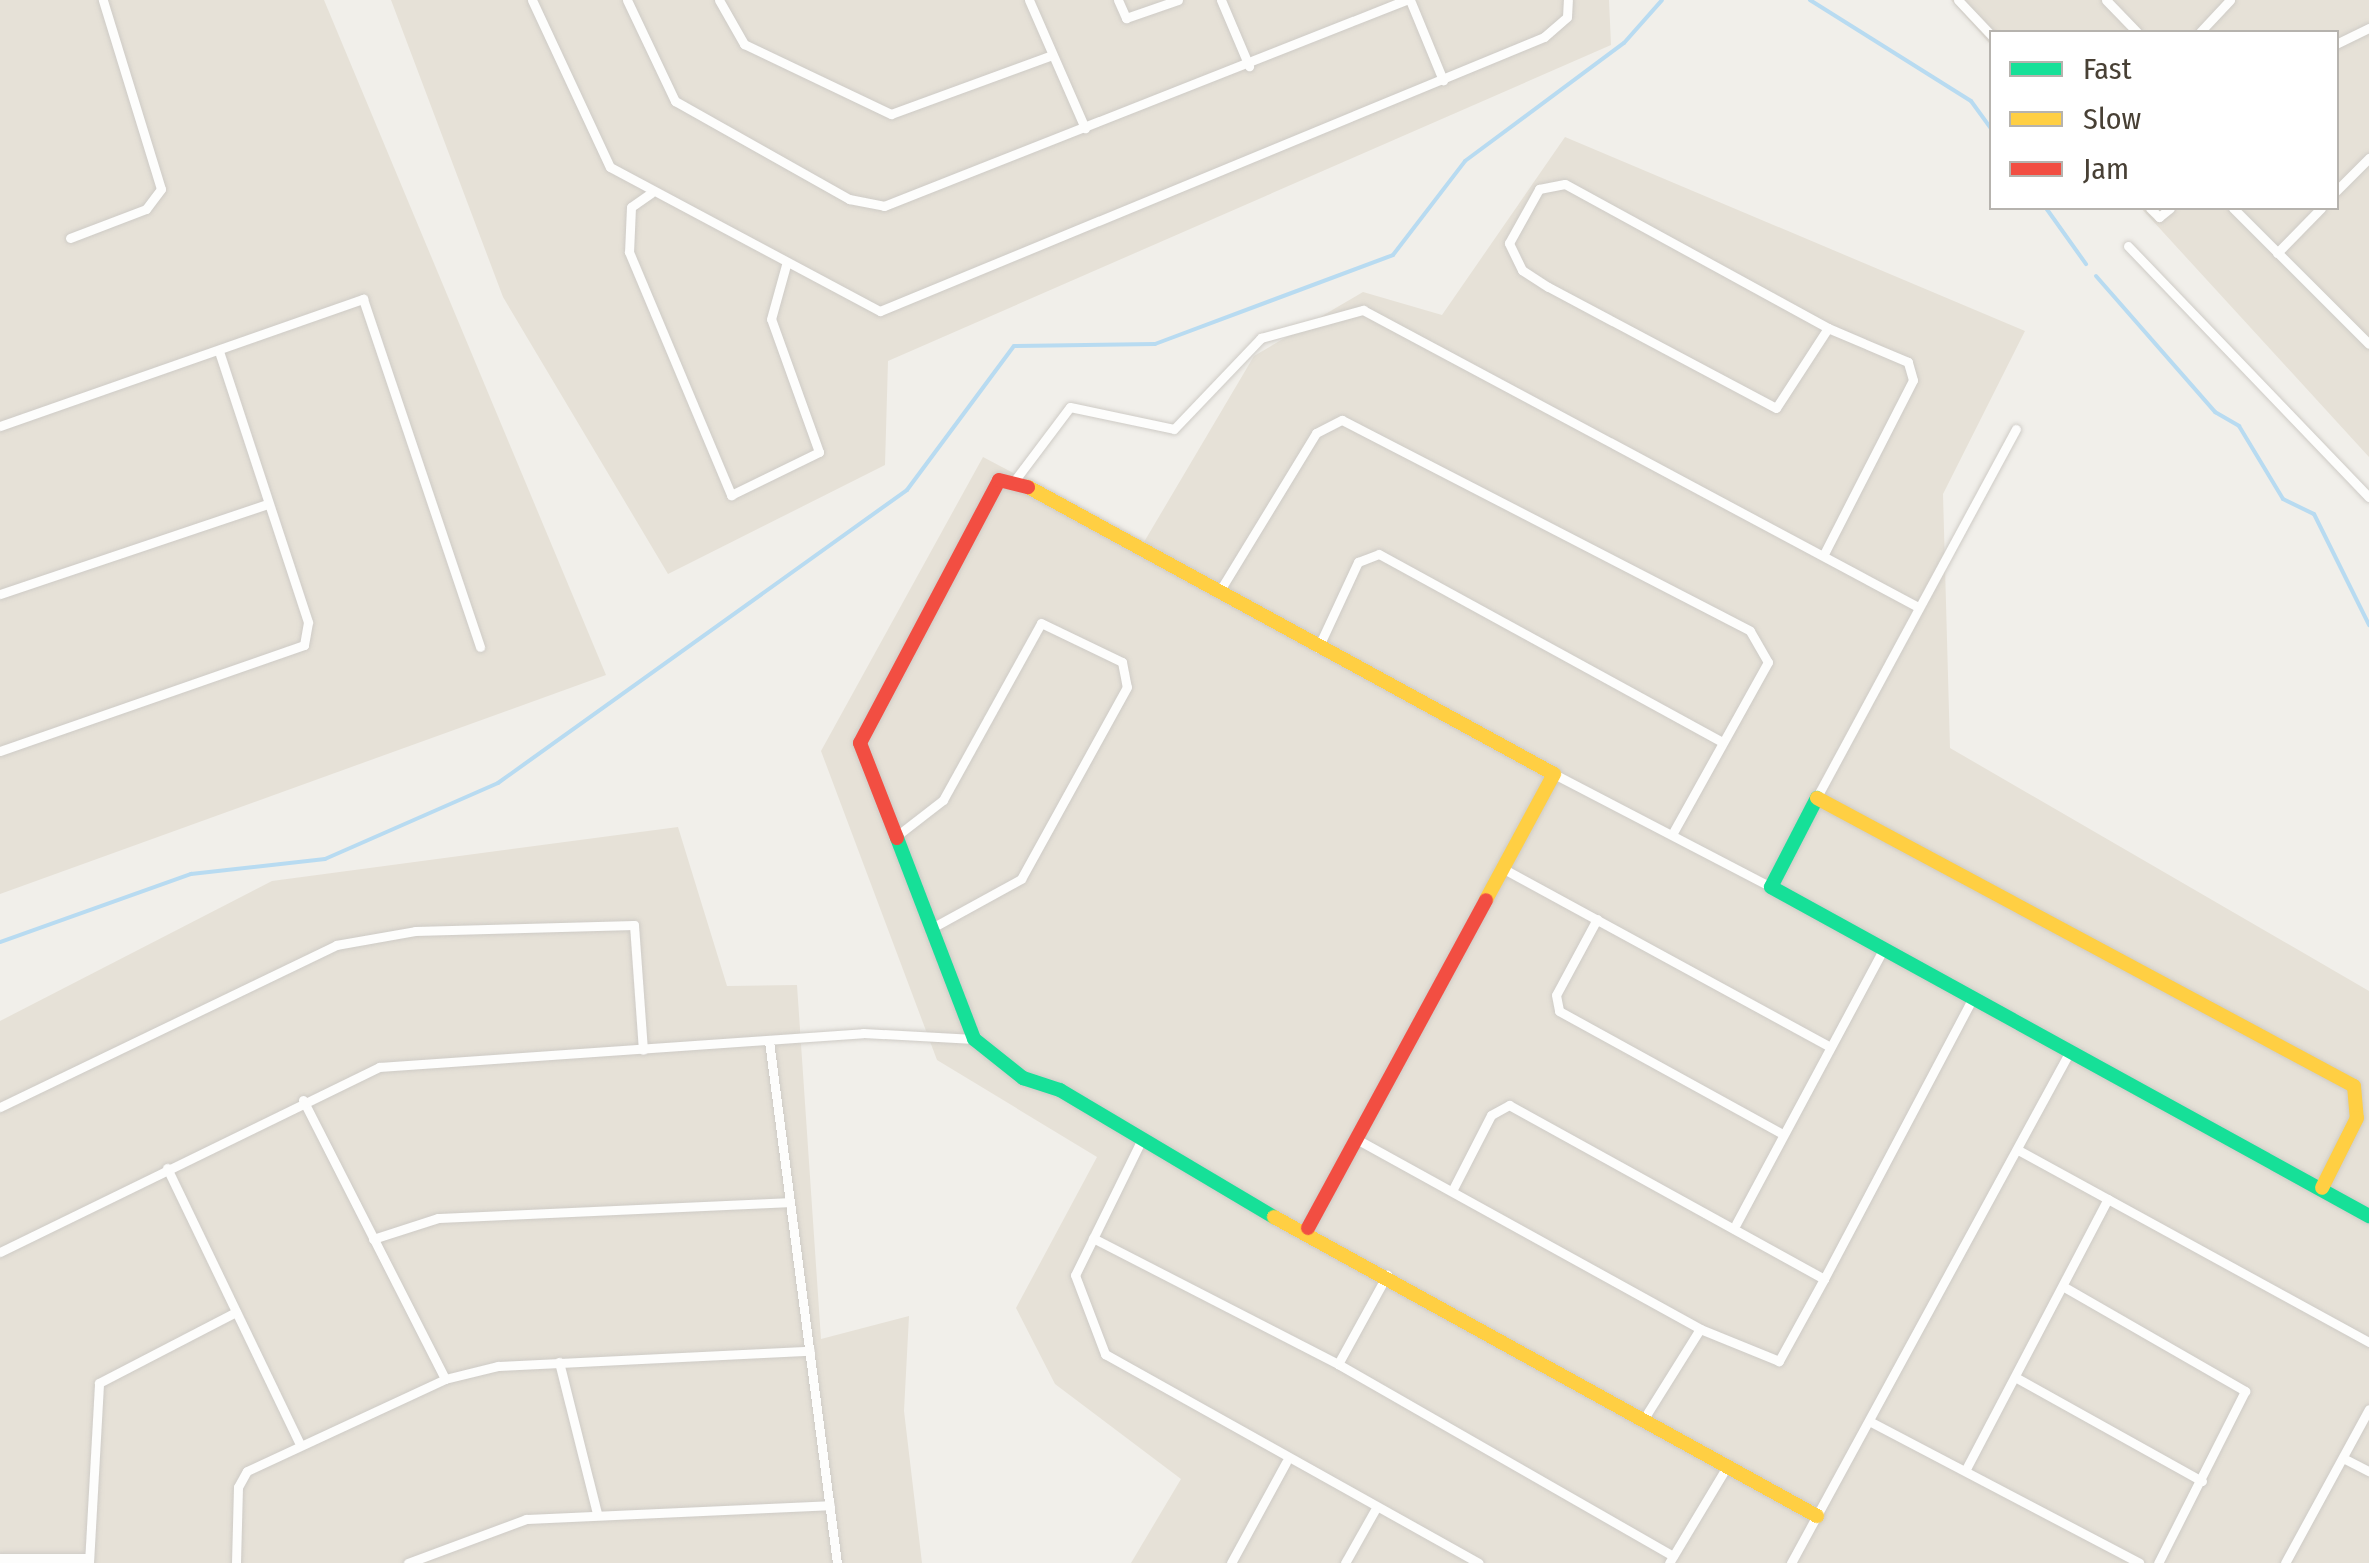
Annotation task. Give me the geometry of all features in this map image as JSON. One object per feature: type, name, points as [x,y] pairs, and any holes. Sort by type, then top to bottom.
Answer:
[{"type":"street","points":[[70,238],[146,210],[160,189],[103,0]]},
{"type":"street","points":[[532,0],[599,156],[651,192],[786,265],[871,309],[894,310],[1544,38],[1567,17],[1568,0]]},
{"type":"street","points":[[627,0],[675,102],[866,205],[908,200],[1408,0],[1442,80]]},
{"type":"street","points":[[719,0],[744,44],[891,114],[1052,54]]},
{"type":"street","points":[[1030,0],[1085,128]]},
{"type":"street","points":[[1118,0],[1126,18],[1178,0]]},
{"type":"street","points":[[1221,0],[1249,66]]},
{"type":"street","points":[[1958,0],[1989,33]]},
{"type":"street","points":[[2106,0],[2135,30]]},
{"type":"street","points":[[2202,30],[2230,0]]},
{"type":"street","points":[[2209,23],[2215,30]]},
{"type":"street","points":[[2339,43],[2369,28]]},
{"type":"street","points":[[2339,188],[2369,158]]},
{"type":"street","points":[[1826,552],[1914,370],[1828,328],[1565,184],[1538,189],[1508,244],[1522,270],[1548,286],[1776,408],[1828,328]]},
{"type":"street","points":[[651,192],[632,207],[630,252],[731,495],[819,452],[771,319],[786,265]]},
{"type":"street","points":[[2236,210],[2369,344]]},
{"type":"street","points":[[2277,253],[2319,210]]},
{"type":"street","points":[[2128,246],[2369,497]]},
{"type":"street","points":[[0,426],[363,299],[480,647]]},
{"type":"street","points":[[974,1039],[891,840],[860,743],[992,486],[1015,480],[1070,407],[1174,429],[1261,338],[1363,310],[1826,552],[1918,607]]},
{"type":"street","points":[[0,750],[304,645],[308,622],[219,351]]},
{"type":"street","points":[[1218,592],[1316,432],[1342,420],[1760,639],[1768,662],[1673,833]]},
{"type":"street","points":[[1770,887],[2016,428]]},
{"type":"street","points":[[1015,480],[1318,648],[1673,833],[2369,1216]]},
{"type":"street","points":[[0,594],[267,504]]},
{"type":"street","points":[[1318,648],[1358,562],[1379,554],[1722,742]]},
{"type":"street","points":[[891,840],[943,800],[1041,623],[1122,662],[1126,686],[1021,879],[930,929]]},
{"type":"street","points":[[1308,1228],[1360,1141],[1554,774]]},
{"type":"street","points":[[1818,795],[2354,1086],[2357,1118],[2322,1188]]},
{"type":"street","points":[[1502,868],[1830,1048]]},
{"type":"street","points":[[1598,919],[1556,995],[1559,1011],[1782,1134]]},
{"type":"street","points":[[0,1107],[336,945],[414,931],[634,925],[643,1050]]},
{"type":"street","points":[[1736,1224],[1882,950]]},
{"type":"street","points":[[1360,1141],[1700,1329],[1779,1361],[1972,1000]]},
{"type":"street","points":[[0,1252],[303,1100],[408,1061],[643,1050],[862,1033],[974,1039],[1140,1144],[1308,1228],[1817,1516]]},
{"type":"street","points":[[770,1041],[837,1563]]},
{"type":"street","points":[[1791,1563],[2020,1151],[2069,1053]]},
{"type":"street","points":[[303,1100],[445,1379]]},
{"type":"street","points":[[1452,1190],[1491,1115],[1510,1106],[1736,1224],[1824,1279]]},
{"type":"street","points":[[1140,1144],[1092,1238],[1076,1284],[1106,1354],[1286,1462],[1479,1563]]},
{"type":"street","points":[[2020,1151],[2369,1342]]},
{"type":"street","points":[[167,1168],[299,1442]]},
{"type":"street","points":[[1966,1469],[2066,1288],[2108,1199]]},
{"type":"street","points":[[373,1239],[438,1218],[788,1202]]},
{"type":"street","points":[[1092,1238],[1338,1364],[1671,1560],[1728,1465]]},
{"type":"street","points":[[1338,1364],[1388,1273]]},
{"type":"street","points":[[2066,1288],[2245,1391],[2158,1563]]},
{"type":"street","points":[[0,1558],[89,1560],[99,1384],[236,1312]]},
{"type":"street","points":[[1645,1417],[1700,1329]]},
{"type":"street","points":[[236,1563],[238,1487],[299,1442],[445,1379],[559,1362],[810,1351]]},
{"type":"street","points":[[559,1362],[597,1513]]},
{"type":"street","points":[[2016,1377],[2202,1482]]},
{"type":"street","points":[[2285,1563],[2369,1408]]},
{"type":"street","points":[[1871,1422],[2140,1563]]},
{"type":"street","points":[[2343,1458],[2369,1472]]},
{"type":"street","points":[[1231,1563],[1286,1462]]},
{"type":"street","points":[[408,1563],[508,1522],[597,1513],[830,1505]]},
{"type":"street","points":[[1345,1563],[1376,1508]]},
{"type":"shaded area","points":[[0,0],[324,0],[606,675],[0,894]]},
{"type":"shaded area","points":[[391,0],[1609,0],[1611,45],[888,361],[885,465],[668,574],[503,297]]},
{"type":"shaded area","points":[[1951,0],[2369,0],[2369,457],[2143,210],[2339,210],[2339,30],[1989,30],[1989,43]]},
{"type":"shaded area","points":[[1565,137],[2025,331],[1943,494],[1950,748],[2369,991],[2369,1563],[1131,1563],[1181,1479],[1055,1384],[1016,1308],[1097,1157],[937,1060],[821,751],[983,457],[1144,542],[1254,356],[1363,292],[1442,315]]},
{"type":"shaded area","points":[[678,827],[727,986],[797,985],[821,1339],[909,1316],[904,1411],[922,1563],[0,1563],[0,1021],[272,881]]},
{"type":"waterway","points":[[0,942],[191,874],[325,859],[498,783],[907,490],[1014,346],[1155,344],[1393,255],[1465,161],[1624,43],[1662,0]]},
{"type":"waterway","points":[[1810,0],[1971,101],[1989,126]]},
{"type":"waterway","points":[[2047,210],[2086,264]]},
{"type":"waterway","points":[[2096,276],[2215,412],[2239,426],[2283,499],[2314,514],[2369,625]]},
{"type":"traffic: fast","points":[[1817,798],[1771,887],[2369,1216]]},
{"type":"traffic: fast","points":[[897,838],[974,1039],[1023,1078],[1060,1090],[1274,1217]]},
{"type":"traffic: slow","points":[[1028,487],[1554,774],[1486,900]]},
{"type":"traffic: slow","points":[[1817,798],[2354,1086],[2357,1118],[2322,1188]]},
{"type":"traffic: slow","points":[[1274,1217],[1817,1516]]},
{"type":"traffic: jam","points":[[897,838],[860,743],[999,480],[1028,487]]},
{"type":"traffic: jam","points":[[1308,1228],[1486,900]]}]
